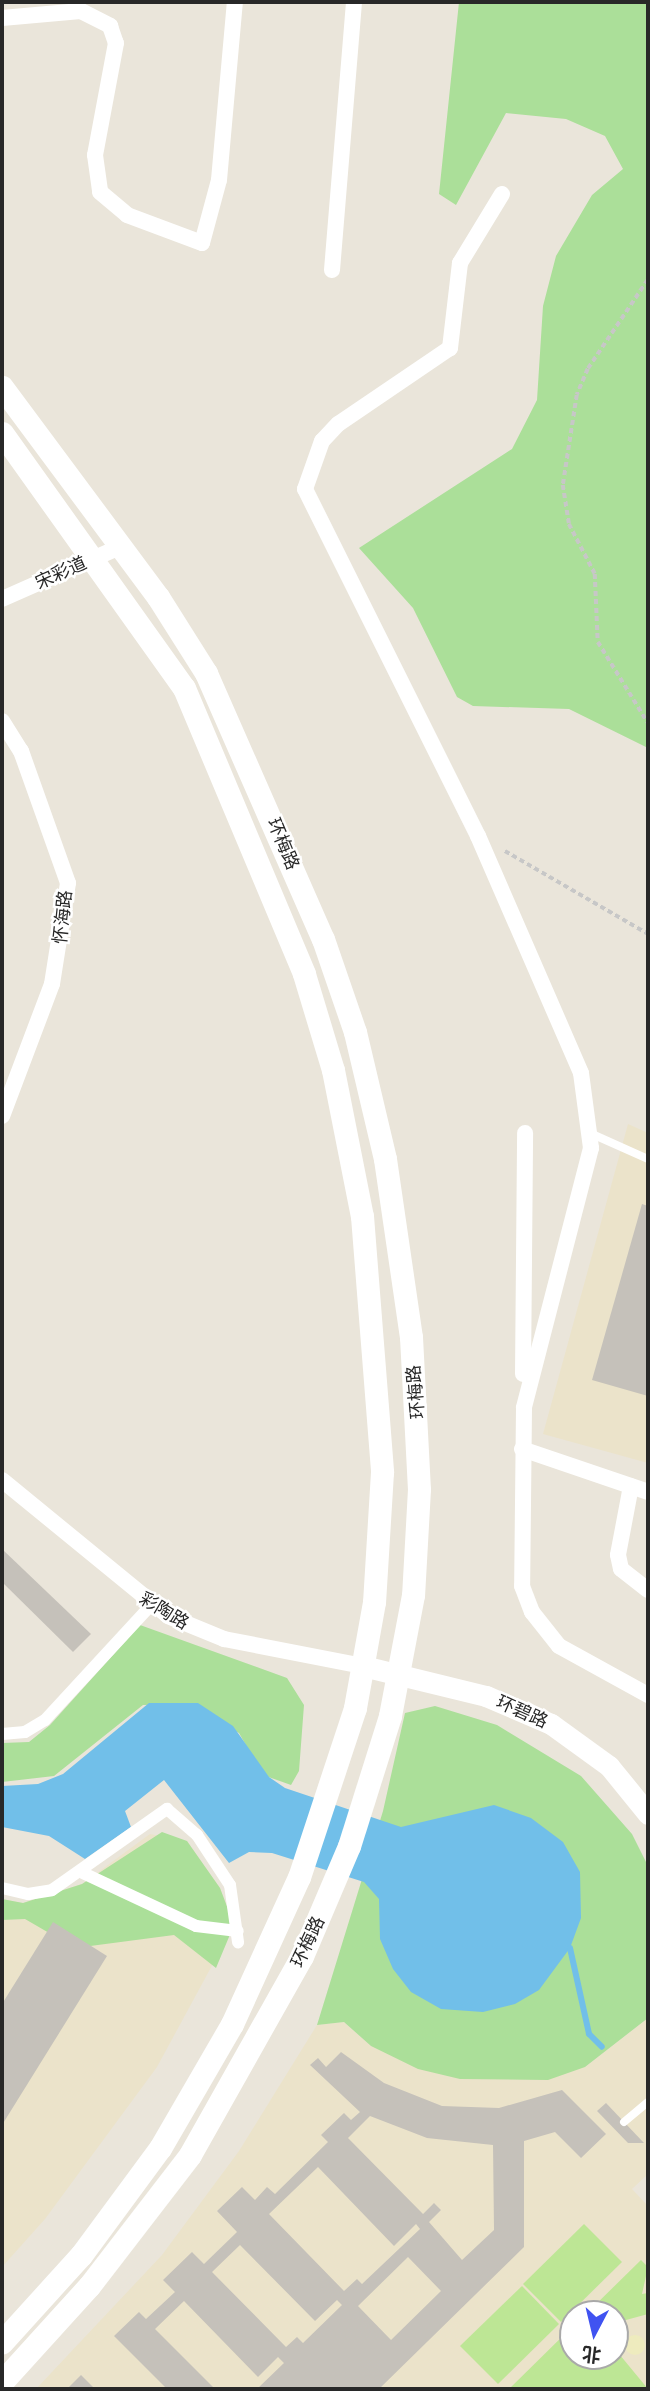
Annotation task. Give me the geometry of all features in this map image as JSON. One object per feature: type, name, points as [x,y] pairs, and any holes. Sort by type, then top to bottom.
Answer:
[{"type":"main road","name":"环梅路","points":[[2,387],[190,647],[237,737],[327,949],[371,1091],[404,1276],[419,1418],[416,1551],[400,1674],[363,1807],[332,1888],[268,2025],[190,2155],[89,2286],[2,2382]]},
{"type":"main road","name":"环梅路","points":[[2,433],[96,557],[196,713],[288,930],[333,1070],[362,1216],[382,1409],[380,1538],[363,1666],[329,1797],[299,1877],[232,2024],[160,2148],[81,2255],[2,2342]]},
{"type":"street","points":[[3,22],[80,11],[110,26],[115,52],[95,155],[100,192],[127,215],[202,243],[219,180],[235,2]]},
{"type":"street","points":[[332,270],[354,2]]},
{"type":"street","points":[[502,194],[460,263],[450,348],[338,424],[323,441],[305,489],[478,836],[580,1073],[592,1135],[524,1408]]},
{"type":"street","name":"宋彩道","points":[[2,599],[120,547]]},
{"type":"street","name":"怀海路","points":[[2,722],[21,751],[68,883],[52,984],[2,1116]]},
{"type":"street","points":[[525,1133],[521,1574],[532,1612],[574,1658],[648,1695]]},
{"type":"street","points":[[522,1450],[648,1492]]},
{"type":"street","name":"彩陶路","points":[[2,1480],[151,1605],[224,1639],[363,1666]]},
{"type":"street","points":[[631,1486],[618,1555],[621,1569],[648,1590]]},
{"type":"street","points":[[2,1734],[25,1732],[45,1720],[151,1605]]},
{"type":"street","name":"环碧路","points":[[363,1666],[486,1696],[551,1724],[609,1766],[648,1814]]},
{"type":"street","points":[[2,1888],[28,1894],[83,1873],[167,1809],[216,1860],[237,1907],[238,1937],[196,1926],[83,1873]]},
{"type":"lane","points":[[592,1135],[648,1159]]},
{"type":"lane","points":[[624,2122],[648,2102]]},
{"type":"path","points":[[648,280],[588,369],[577,395],[563,485],[569,524],[595,574],[593,630],[648,723]]},
{"type":"path","points":[[478,836],[648,934]]},
{"type":"shaded area","points":[[628,1124],[648,1133],[648,1463],[543,1434]]},
{"type":"shaded area","points":[[150,1834],[187,1841],[220,1888],[234,1925],[157,2067],[45,2219],[2,2267],[2,1899],[23,1903],[82,1884]]},
{"type":"shaded area","points":[[648,2018],[648,2174],[632,2189],[648,2206],[648,2389],[36,2389],[162,2255],[239,2151],[317,2025],[344,2022],[371,2046],[585,2067]]},
{"type":"green space","points":[[459,2],[648,2],[648,748],[569,709],[473,706],[457,697],[413,608],[359,548],[512,449],[537,400],[543,306],[556,256],[592,195],[623,169],[605,136],[566,119],[506,113],[456,205],[439,194]]},
{"type":"green space","points":[[140,1625],[287,1678],[304,1705],[299,1771],[291,1785],[263,1775],[239,1733],[184,1704],[143,1705],[54,1776],[2,1782],[2,1743],[29,1742],[50,1725]]},
{"type":"green space","points":[[435,1706],[497,1725],[581,1776],[632,1834],[648,1866],[648,2018],[585,2067],[548,2080],[460,2079],[418,2069],[371,2046],[344,2022],[317,2025],[383,1811],[405,1713]]},
{"type":"green space","points":[[162,1832],[187,1841],[220,1888],[234,1925],[216,1968],[174,1935],[75,1948],[25,1919],[2,1920],[2,1899],[23,1903],[82,1884]]},
{"type":"green space","points":[[584,2224],[622,2262],[583,2300],[559,2300],[559,2320],[523,2284]]},
{"type":"green space","points":[[641,2260],[648,2267],[642,2294],[648,2293],[648,2314],[629,2319],[629,2300],[600,2300]]},
{"type":"green space","points":[[522,2286],[559,2324],[498,2384],[460,2346]]},
{"type":"green space","points":[[559,2340],[559,2370],[629,2370],[629,2366],[648,2389],[509,2389]]},
{"type":"sand","points":[[631,2335],[639,2335],[645,2341],[645,2349],[639,2355],[629,2353]]},
{"type":"water","points":[[149,1703],[198,1703],[233,1726],[269,1777],[285,1788],[401,1827],[494,1805],[531,1818],[563,1842],[580,1872],[581,1918],[570,1948],[539,1990],[515,2004],[483,2012],[441,2009],[411,1992],[393,1969],[380,1939],[379,1899],[364,1882],[272,1853],[249,1852],[229,1863],[164,1780],[125,1811],[131,1827],[85,1859],[49,1836],[2,1827],[2,1786],[38,1784],[63,1774]]},
{"type":"building","points":[[642,1204],[648,1206],[648,1396],[592,1380]]},
{"type":"building","points":[[2,1549],[91,1634],[73,1652],[2,1582]]},
{"type":"building","points":[[53,1922],[107,1956],[2,2125],[2,2004]]},
{"type":"building","points":[[341,2052],[384,2083],[442,2106],[499,2108],[562,2090],[606,2134],[581,2158],[555,2132],[524,2141],[524,2247],[379,2389],[257,2389],[284,2363],[278,2357],[258,2377],[184,2301],[155,2329],[215,2389],[167,2389],[114,2336],[139,2312],[146,2319],[175,2292],[163,2280],[192,2252],[204,2264],[237,2232],[217,2211],[242,2187],[255,2200],[267,2187],[275,2194],[328,2142],[321,2135],[344,2113],[351,2120],[360,2112],[310,2065],[318,2058],[326,2067]],"holes":[[[370,2116],[427,2138],[493,2145],[494,2230],[462,2260],[429,2222],[441,2210],[434,2203],[423,2214],[348,2138]],[[318,2167],[394,2246],[416,2224],[420,2229],[362,2284],[357,2279],[344,2291],[269,2214]],[[240,2245],[315,2321],[337,2300],[342,2305],[303,2343],[297,2337],[286,2347],[212,2272]],[[408,2257],[441,2291],[391,2340],[358,2306]]]},
{"type":"building","points":[[606,2103],[644,2143],[628,2143],[597,2111]]},
{"type":"building","points":[[81,2375],[95,2389],[67,2389]]},
{"type":"waterway","points":[[570,1948],[589,2034],[602,2047]]}]
